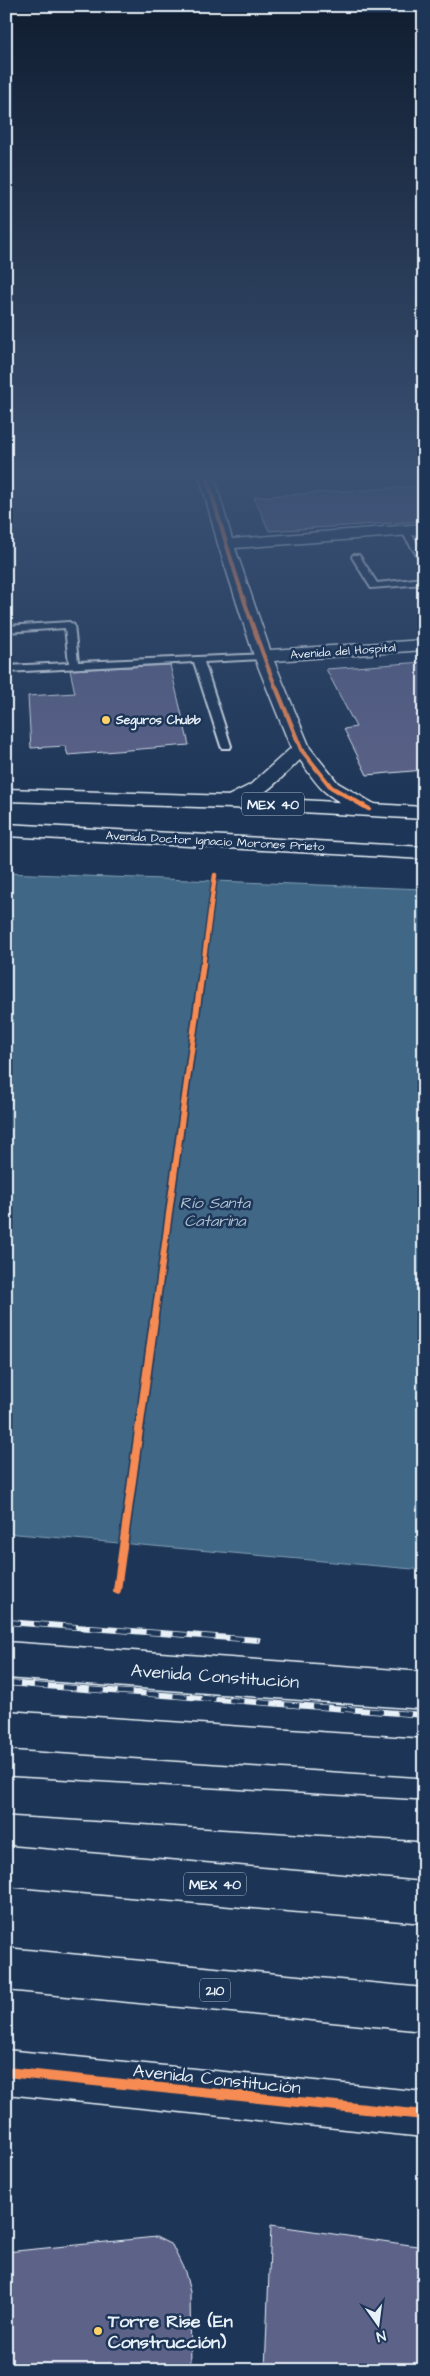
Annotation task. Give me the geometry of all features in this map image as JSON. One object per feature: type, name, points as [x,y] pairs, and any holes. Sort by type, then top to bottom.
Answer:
[{"type":"main road","points":[[239,584],[263,656],[301,750],[331,788],[369,809]]},
{"type":"main road","name":"Avenida del Hospital","points":[[263,656],[424,645]]},
{"type":"main road","points":[[231,802],[257,789],[301,750]]},
{"type":"main road","name":"MEX 40","points":[[6,795],[231,802],[424,813]]},
{"type":"main road","name":"Avenida Doctor Ignacio Morones Prieto","points":[[6,830],[424,853]]},
{"type":"main road","name":"Avenida Constitución","points":[[6,1660],[424,1691]]},
{"type":"main road","points":[[6,1730],[424,1758]]},
{"type":"main road","points":[[6,1796],[424,1821]]},
{"type":"main road","name":"MEX 40","points":[[6,1866],[424,1903]]},
{"type":"main road","name":"210","points":[[6,1969],[424,2010]]},
{"type":"main road","name":"Avenida Constitución","points":[[6,2072],[424,2115]]},
{"type":"lane","points":[[373,584],[374,586],[395,584]]},
{"type":"lane","points":[[6,629],[69,625],[74,665]]},
{"type":"lane","points":[[6,669],[263,656]]},
{"type":"lane","points":[[198,659],[226,746]]},
{"type":"water","name":"Río Santa Catarina","points":[[6,873],[424,889],[424,1570],[6,1533]]},
{"type":"building","points":[[424,662],[424,770],[367,775],[344,729],[356,727],[326,669]]},
{"type":"building","name":"Seguros Chubb","points":[[170,665],[189,745],[68,755],[65,746],[31,748],[28,696],[75,693],[70,670]]},
{"type":"building","points":[[271,2225],[424,2247],[424,2370],[265,2370]]},
{"type":"building","name":"Torre Rise (En Construcción)","points":[[156,2237],[172,2245],[185,2272],[190,2292],[191,2370],[6,2370],[6,2252]]},
{"type":"railway","points":[[6,1622],[258,1640]]},
{"type":"railway","points":[[6,1683],[424,1715]]},
{"type":"cycle path","points":[[239,584],[263,656],[301,749],[331,787],[369,809]]},
{"type":"cycle path","points":[[117,1590],[215,875]]},
{"type":"cycle path","points":[[6,2072],[424,2115]]},
{"type":"place","name":"Seguros Chubb","points":[[106,720]]},
{"type":"place","name":"Torre Rise (En Construcción)","points":[[98,2331]]}]
